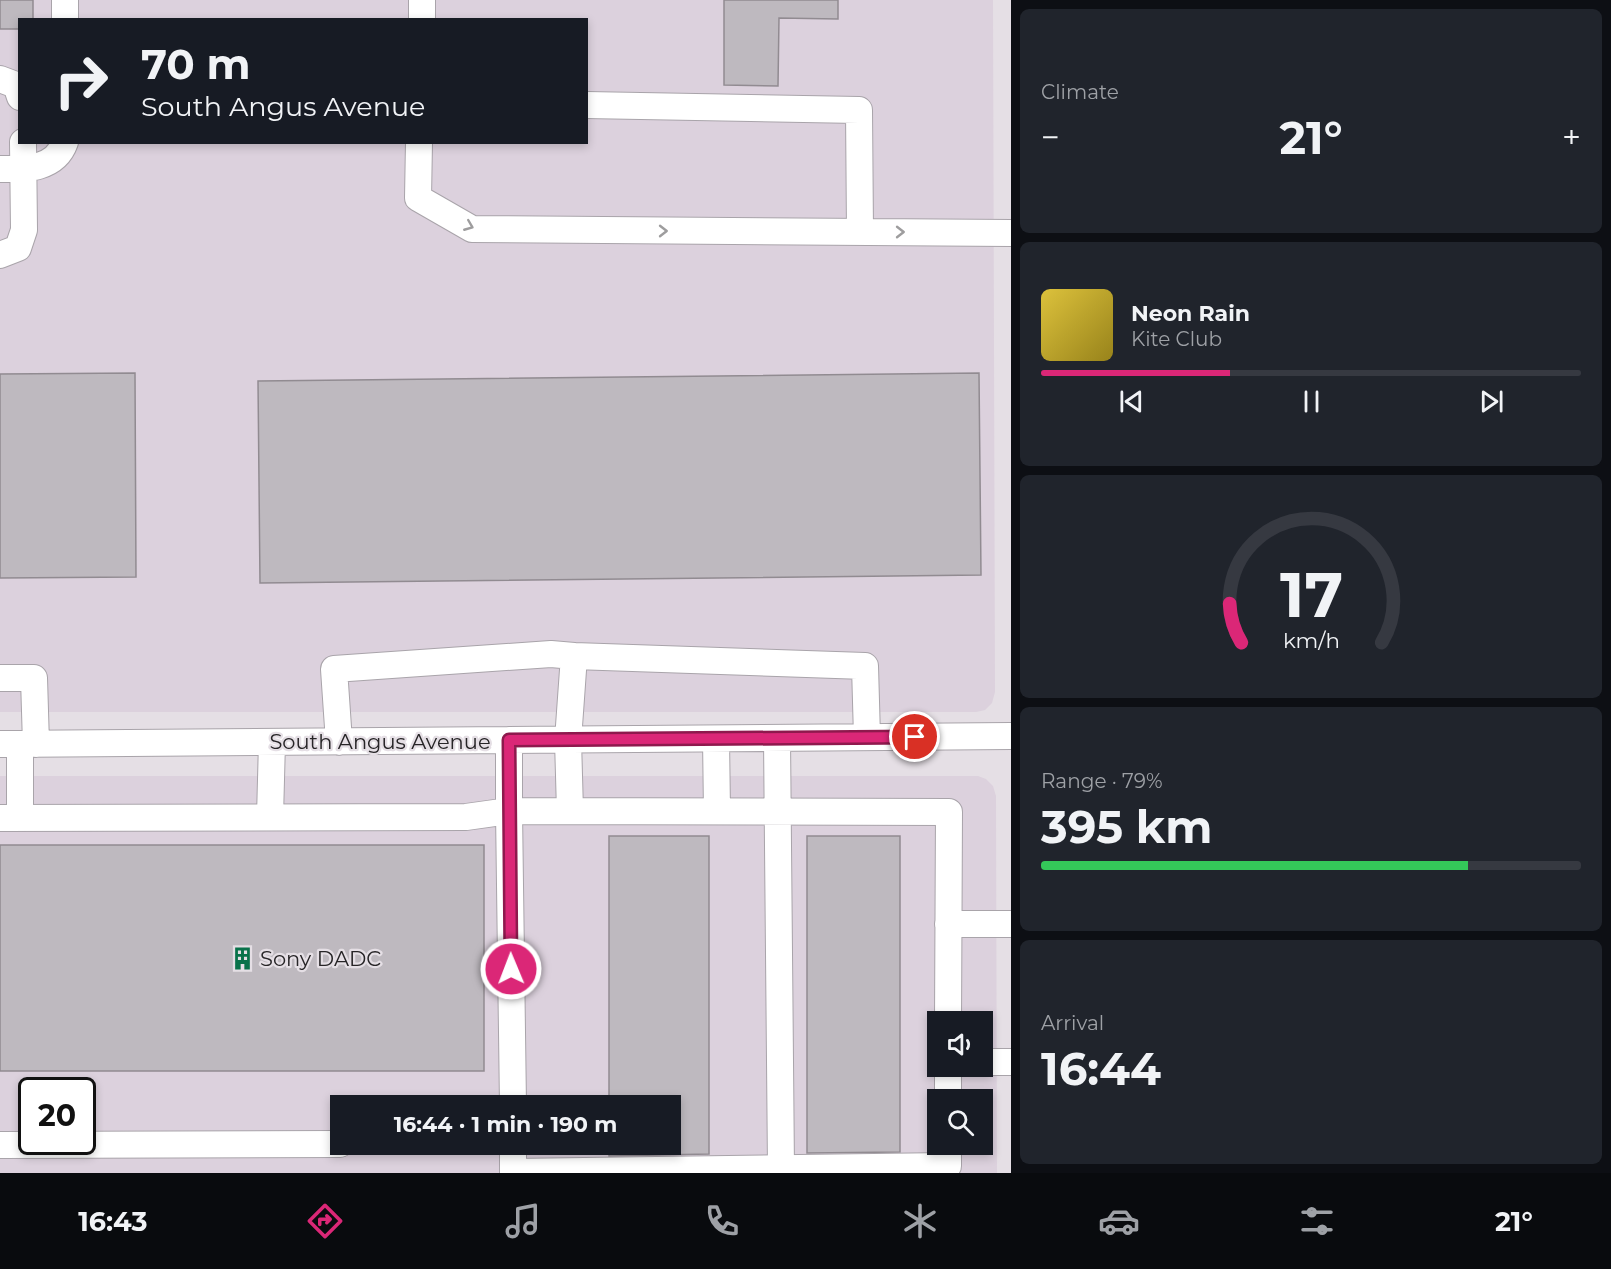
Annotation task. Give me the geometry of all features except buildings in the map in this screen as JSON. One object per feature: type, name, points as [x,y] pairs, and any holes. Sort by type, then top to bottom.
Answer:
[{"type":"street","points":[[66,0],[66,18]]},
{"type":"street","points":[[422,18],[423,0]]},
{"type":"street","points":[[0,79],[16,85],[18,91]]},
{"type":"street","points":[[588,105],[859,110],[860,232]]},
{"type":"street","points":[[0,255],[18,248],[24,230],[12,169],[22,144]]},
{"type":"street","points":[[12,169],[33,169],[50,162],[64,144]]},
{"type":"street","points":[[419,144],[418,198],[472,229],[1011,233]]},
{"type":"street","points":[[339,742],[334,669],[551,654],[865,666],[867,737]]},
{"type":"street","points":[[570,811],[568,740],[574,656]]},
{"type":"street","points":[[0,678],[34,678],[19,744],[10,818],[466,817],[509,811],[949,812],[948,1011]]},
{"type":"street","name":"South Angus Avenue","points":[[19,744],[1011,736]]},
{"type":"street","points":[[777,738],[781,1169]]},
{"type":"street","points":[[716,739],[717,811]]},
{"type":"street","points":[[509,740],[513,1095]]},
{"type":"street","points":[[270,817],[272,742]]},
{"type":"street","points":[[948,924],[1011,924]]},
{"type":"street","points":[[993,1062],[1011,1062]]},
{"type":"street","points":[[0,1145],[330,1144]]},
{"type":"street","points":[[513,1155],[513,1172],[948,1166],[948,1155]]},
{"type":"shaded area","points":[[0,0],[993,0],[995,692],[992,703],[985,710],[976,712],[0,712]]},
{"type":"shaded area","points":[[0,776],[978,776],[986,779],[993,786],[996,796],[997,1173],[0,1173]]},
{"type":"place","name":"Sony DADC","points":[[242,958]]},
{"type":"route","points":[[511,969],[509,740],[915,737]]}]
